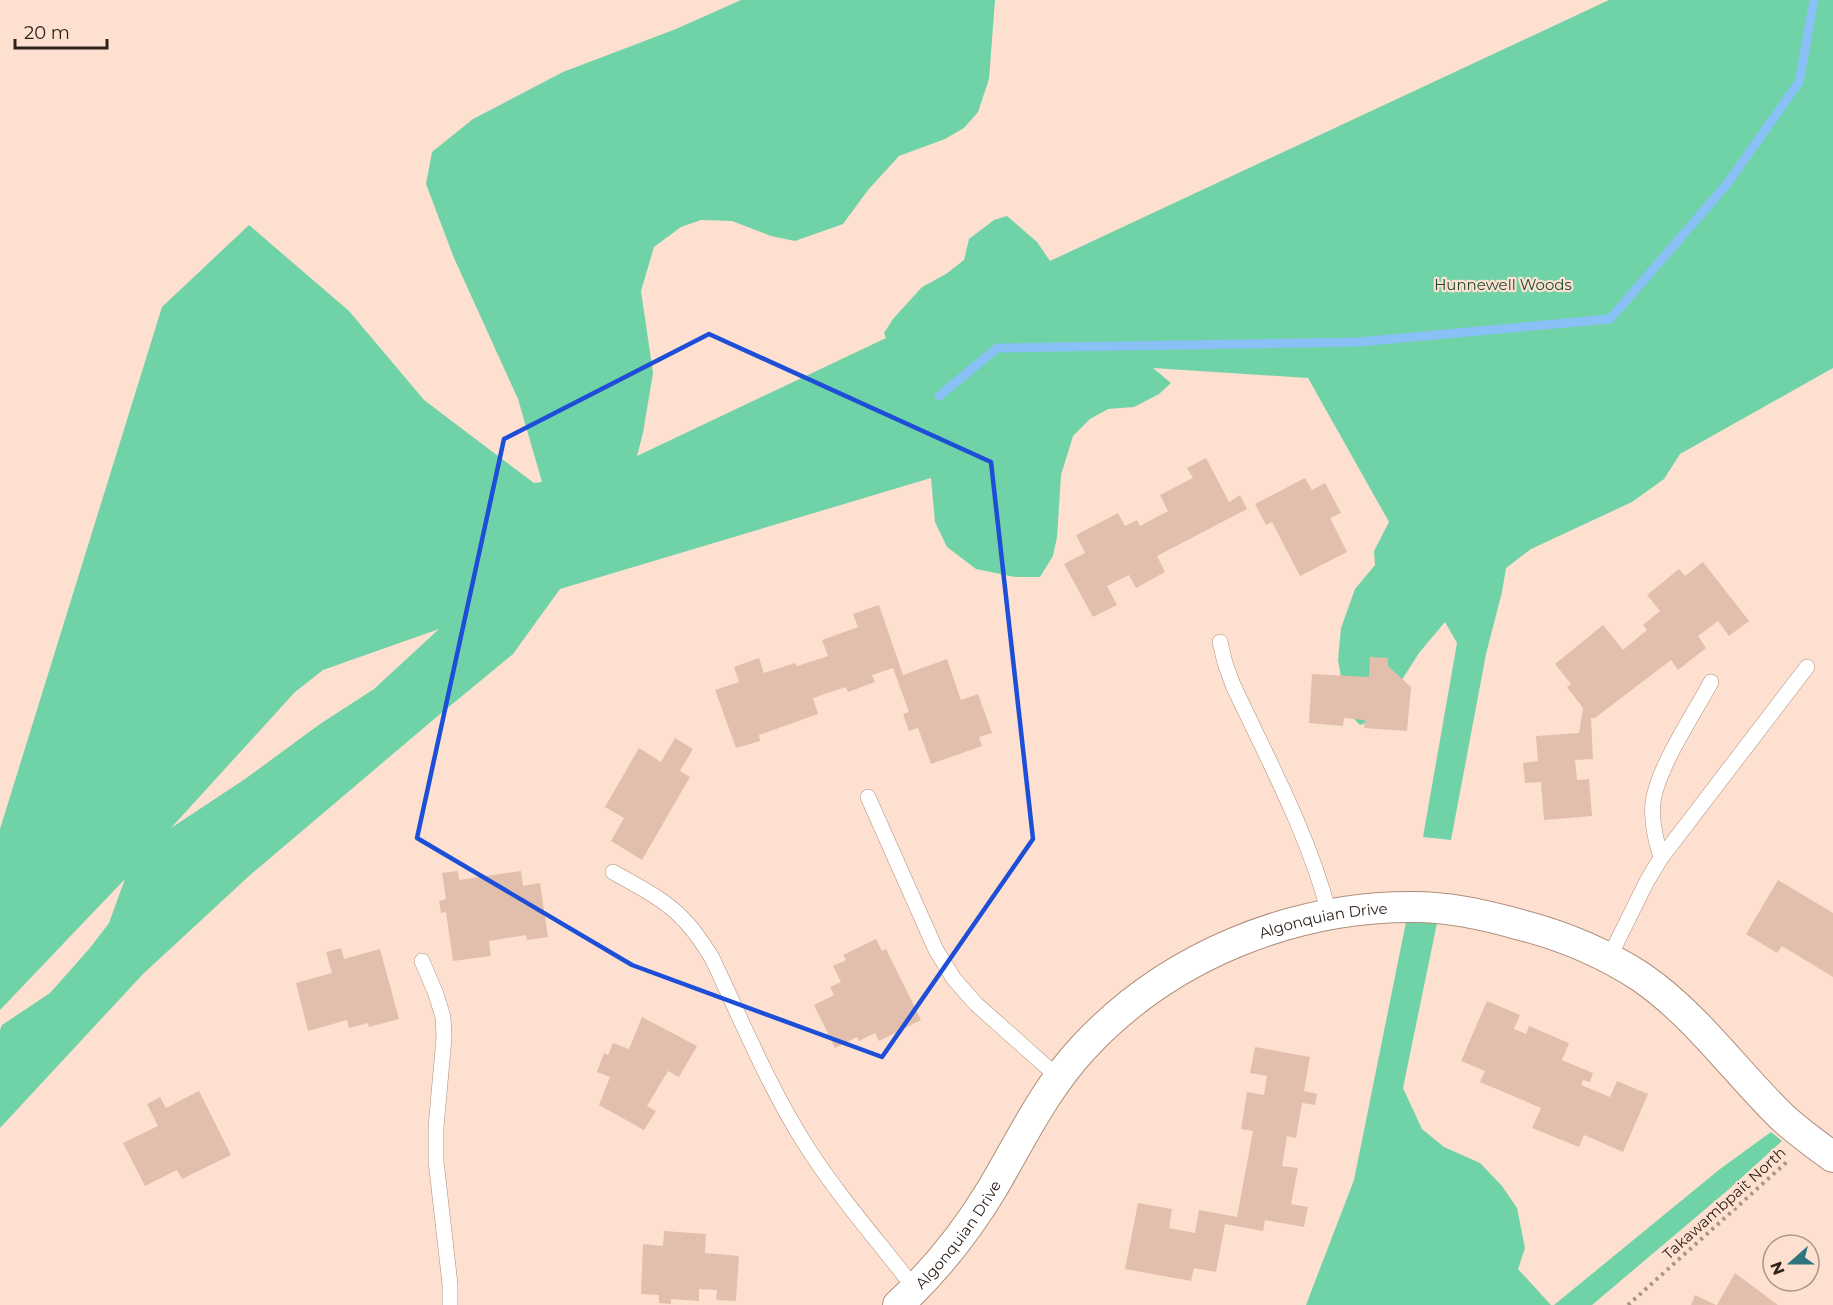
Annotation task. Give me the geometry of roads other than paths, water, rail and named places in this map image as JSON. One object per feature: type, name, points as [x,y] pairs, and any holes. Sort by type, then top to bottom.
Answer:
[{"type":"street","name":"Algonquian Drive","points":[[907,1297],[943,1258],[969,1225],[1032,1116],[1058,1077],[1083,1048],[1114,1018],[1177,971],[1242,939],[1285,924],[1329,914],[1416,907],[1458,910],[1533,928],[1573,941],[1609,958],[1674,1002],[1782,1116],[1822,1149]]},
{"type":"lane","points":[[1220,642],[1233,685],[1304,837],[1319,877],[1329,914]]},
{"type":"lane","points":[[1609,958],[1647,881],[1661,858],[1807,667]]},
{"type":"lane","points":[[1661,858],[1655,838],[1653,802],[1660,778],[1674,748],[1711,682]]},
{"type":"lane","points":[[868,797],[936,950],[954,979],[976,1004],[1058,1077]]},
{"type":"lane","points":[[613,872],[666,904],[699,938],[712,958],[770,1080],[807,1148],[907,1297]]},
{"type":"lane","points":[[422,961],[443,1017],[444,1038],[436,1127],[436,1161],[450,1284],[450,1305]]},
{"type":"waterway","points":[[939,396],[997,348],[1358,342],[1610,319],[1727,184],[1799,82],[1814,0]]},
{"type":"park label","name":"Hunnewell Woods","points":[[1503,284]]}]
